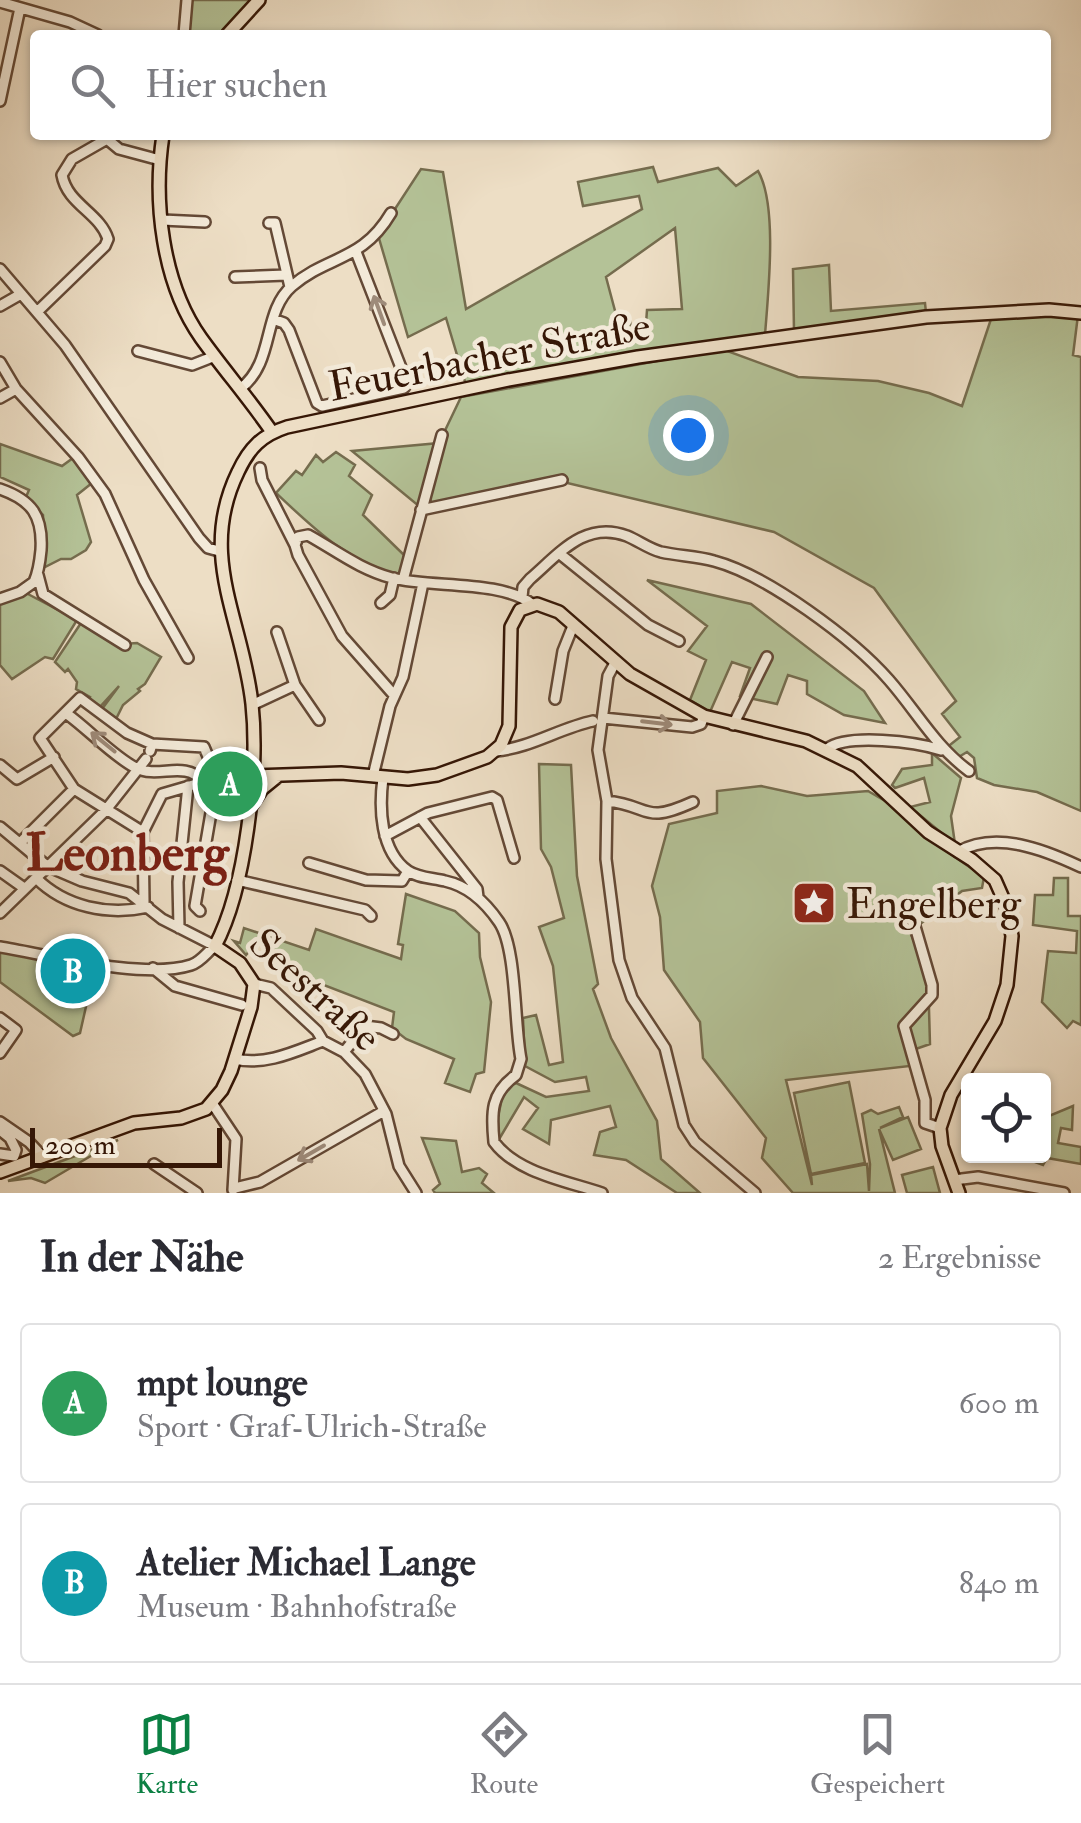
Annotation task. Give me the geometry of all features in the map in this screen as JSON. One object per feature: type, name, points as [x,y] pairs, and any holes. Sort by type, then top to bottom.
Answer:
[{"type":"main road","points":[[232,30],[259,0]]},
{"type":"main road","points":[[163,140],[162,220],[183,306],[201,338],[272,432],[254,445],[234,479],[221,524],[220,551],[252,705],[252,776],[237,880],[215,946]]},
{"type":"main road","name":"Feuerbacher Straße","points":[[272,432],[508,380],[638,357],[926,317],[1049,310],[1081,312]]},
{"type":"main road","points":[[252,776],[342,773],[408,780],[468,766],[496,751],[509,726],[510,627],[526,601],[547,606],[615,663],[704,716],[806,741],[827,750],[878,782],[928,832],[986,870],[1001,891],[1013,942],[1008,982],[996,1021],[952,1094],[940,1128],[959,1193]]},
{"type":"main road","points":[[250,808],[278,776]]},
{"type":"main road","name":"Seestraße","points":[[215,946],[240,963],[254,984]]},
{"type":"main road","points":[[6,1170],[134,1123],[196,1114],[212,1104],[235,1058],[252,1007],[254,984]]},
{"type":"street","points":[[184,30],[187,0]]},
{"type":"street","points":[[0,2],[87,30]]},
{"type":"street","points":[[0,101],[20,8]]},
{"type":"street","points":[[38,311],[108,239],[102,226],[69,194],[62,174],[72,160],[102,140]]},
{"type":"street","points":[[110,140],[120,148],[160,160]]},
{"type":"street","points":[[241,388],[263,360],[273,318],[290,287],[356,252],[378,232],[391,213]]},
{"type":"street","points":[[162,220],[205,222]]},
{"type":"street","points":[[269,222],[276,224],[290,287]]},
{"type":"street","points":[[273,318],[288,330],[316,403],[322,406],[404,388],[407,382],[356,252]]},
{"type":"street","points":[[0,269],[88,376],[199,538],[208,548],[220,551]]},
{"type":"street","points":[[235,276],[286,275]]},
{"type":"street","points":[[0,306],[21,294]]},
{"type":"street","points":[[138,351],[192,365],[215,356]]},
{"type":"street","points":[[0,362],[16,388],[78,457],[105,494],[144,580],[188,658]]},
{"type":"street","points":[[0,398],[16,388]]},
{"type":"street","points":[[381,603],[398,579],[442,435]]},
{"type":"street","points":[[260,468],[262,480],[342,636],[394,695]]},
{"type":"street","points":[[421,510],[562,480]]},
{"type":"street","points":[[0,488],[28,502],[39,516],[38,575],[44,594],[125,645]]},
{"type":"street","points":[[296,548],[298,537],[308,535],[350,562],[398,579],[526,601],[523,586],[589,533],[601,530],[656,551],[713,560],[738,569],[796,604],[866,656],[943,750],[969,772]]},
{"type":"street","points":[[560,554],[648,625],[679,641]]},
{"type":"street","points":[[0,598],[29,586],[38,575]]},
{"type":"street","points":[[423,583],[378,777],[385,836],[390,850],[408,871],[447,881],[478,897],[507,939],[521,1060],[516,1075],[504,1082],[498,1093],[494,1142],[514,1160],[602,1193]]},
{"type":"street","points":[[555,699],[563,651],[573,626]]},
{"type":"street","points":[[277,632],[294,685],[319,720]]},
{"type":"street","points":[[733,725],[767,657]]},
{"type":"street","points":[[615,663],[598,720],[598,750],[607,800],[608,882],[626,985],[665,1048],[684,1124],[695,1142],[754,1193]]},
{"type":"street","points":[[252,705],[294,685]]},
{"type":"street","points":[[140,831],[74,789],[40,738],[80,698],[150,748],[204,747],[217,778],[197,887],[195,906],[200,911]]},
{"type":"street","points":[[67,714],[139,769],[184,770],[200,777],[202,782]]},
{"type":"street","points":[[496,751],[598,720],[692,727],[701,724],[704,716]]},
{"type":"street","points":[[827,750],[838,742],[853,741],[916,744],[943,750]]},
{"type":"street","points":[[2,911],[105,811],[139,769],[150,748]]},
{"type":"street","points":[[1,771],[16,779],[54,758]]},
{"type":"street","points":[[146,904],[140,831],[162,794],[217,778],[252,776]]},
{"type":"street","points":[[20,842],[74,789]]},
{"type":"street","points":[[179,928],[185,789]]},
{"type":"street","points":[[385,836],[420,817],[492,797],[497,800],[514,858]]},
{"type":"street","points":[[607,800],[662,815],[693,802]]},
{"type":"street","points":[[420,817],[477,889],[478,897]]},
{"type":"street","points":[[0,827],[47,866],[82,881],[118,890],[146,904],[162,919],[215,946],[190,965],[153,968],[94,963],[0,947]]},
{"type":"street","points":[[958,852],[985,845],[1017,844],[1081,866]]},
{"type":"street","points":[[309,863],[380,882],[402,880],[408,871]]},
{"type":"street","points":[[0,871],[24,888]]},
{"type":"street","points":[[36,878],[49,890],[75,903],[119,911],[146,904]]},
{"type":"street","points":[[237,880],[366,910],[372,916]]},
{"type":"street","points":[[75,903],[82,881]]},
{"type":"street","points":[[914,923],[932,995],[904,1026],[925,1100],[925,1123],[940,1128]]},
{"type":"street","points":[[153,968],[175,986],[242,1004]]},
{"type":"street","name":"Seestraße","points":[[254,984],[271,988],[318,1031],[323,1041],[344,1052],[365,1074],[384,1110],[399,1166],[416,1193]]},
{"type":"street","points":[[0,1018],[16,1030],[0,1053]]},
{"type":"street","points":[[344,1052],[365,1026],[393,1034]]},
{"type":"street","points":[[235,1058],[283,1056],[323,1041]]},
{"type":"street","points":[[212,1104],[236,1139],[233,1190],[260,1182],[384,1110]]},
{"type":"street","points":[[0,1122],[43,1157]]},
{"type":"street","points":[[0,1130],[16,1150],[14,1156],[0,1154]]},
{"type":"street","points":[[6,1170],[18,1152],[16,1133]]},
{"type":"street","points":[[154,1164],[197,1193]]},
{"type":"street","points":[[954,1180],[978,1177],[1064,1193]]},
{"type":"green space","points":[[189,0],[255,0],[226,30],[186,30]]},
{"type":"green space","points":[[653,167],[658,182],[718,168],[736,186],[758,171],[770,227],[765,335],[466,385],[446,318],[408,337],[378,235],[421,169],[443,172],[466,309],[642,209],[639,196],[583,206],[578,182]],"holes":[[[675,228],[682,309],[647,310],[646,324],[631,327],[630,321],[618,322],[606,277]]]},
{"type":"green space","points":[[829,265],[831,311],[925,303],[926,313],[794,331],[793,269]]},
{"type":"green space","name":"Engelberg","points":[[993,313],[1078,315],[1073,355],[1081,357],[1081,811],[1037,792],[977,778],[974,758],[967,752],[957,758],[946,748],[960,737],[942,714],[956,701],[874,588],[774,532],[559,481],[420,507],[352,451],[439,443],[461,397],[722,349],[798,377],[878,381],[929,393],[962,406]]},
{"type":"green space","points":[[0,444],[62,466],[73,458],[92,483],[77,495],[91,542],[86,550],[45,567],[43,515],[26,497],[29,490],[0,477]]},
{"type":"green space","points":[[336,452],[355,465],[349,476],[372,495],[363,515],[404,555],[400,576],[348,553],[276,493],[296,471],[302,475],[316,455],[323,462]]},
{"type":"green space","points":[[647,580],[751,604],[864,691],[885,723],[844,715],[807,694],[807,681],[788,675],[777,704],[740,696],[750,668],[732,662],[710,712],[690,700],[706,660],[688,651],[707,626]]},
{"type":"green space","points":[[26,593],[77,620],[53,659],[45,657],[12,679],[0,665],[0,603]]},
{"type":"green space","points":[[83,620],[123,644],[137,643],[161,657],[140,691],[123,705],[114,723],[102,709],[119,686],[98,709],[88,701],[90,697],[76,689],[77,682],[68,669],[65,672],[55,662]]},
{"type":"green space","points":[[932,753],[961,778],[951,816],[955,844],[910,807],[930,802],[924,778],[895,788],[892,785],[902,769],[932,765]]},
{"type":"green space","points":[[539,764],[571,765],[577,876],[598,984],[593,989],[611,1038],[657,1121],[661,1159],[700,1193],[677,1193],[626,1160],[594,1155],[600,1132],[616,1127],[610,1106],[551,1120],[549,1144],[523,1129],[538,1108],[524,1097],[498,1141],[496,1126],[504,1089],[516,1083],[546,1097],[589,1091],[586,1077],[555,1082],[525,1066],[523,1018],[536,1015],[549,1065],[563,1062],[553,966],[539,927],[564,918],[551,867],[541,849]]},
{"type":"green space","points":[[761,786],[807,796],[868,791],[904,812],[936,844],[984,877],[982,888],[962,891],[910,932],[928,975],[930,1044],[907,1052],[910,1066],[786,1080],[812,1185],[811,1175],[867,1164],[869,1191],[870,1164],[862,1114],[899,1107],[903,1117],[880,1128],[908,1117],[921,1149],[893,1160],[879,1129],[895,1193],[793,1193],[762,1158],[766,1138],[703,1058],[700,1022],[664,970],[660,917],[652,886],[669,824],[717,813],[717,791]]},
{"type":"green space","points":[[1054,878],[1068,878],[1068,916],[1081,916],[1081,1025],[1073,1021],[1067,1028],[1042,1002],[1048,951],[1076,953],[1077,931],[1033,925],[1035,895],[1053,895]]},
{"type":"green space","points":[[406,894],[455,911],[479,933],[480,957],[491,1002],[484,1072],[476,1074],[470,1092],[445,1083],[454,1059],[406,1039],[392,1028],[394,1012],[277,967],[280,953],[257,942],[246,955],[234,941],[240,943],[244,928],[309,950],[316,929],[401,959],[403,945],[398,944]]},
{"type":"green space","points":[[0,947],[62,958],[60,976],[80,980],[84,965],[95,967],[80,1033],[73,1036],[0,982]]},
{"type":"green space","points":[[849,1082],[865,1163],[811,1174],[794,1093]]},
{"type":"green space","points":[[1073,1106],[1072,1130],[1061,1128],[1058,1143],[1081,1147],[1081,1164],[1051,1159],[1051,1115]]},
{"type":"green space","points":[[422,1138],[456,1141],[462,1172],[479,1168],[487,1174],[482,1183],[494,1193],[435,1193],[433,1190],[440,1184]]},
{"type":"green space","points":[[118,1140],[45,1183],[31,1178],[8,1181]]},
{"type":"green space","points":[[933,1167],[940,1193],[907,1193],[902,1175]]},
{"type":"place","name":"mpt lounge","points":[[230,784]]},
{"type":"place","name":"Engelberg","points":[[814,903]]},
{"type":"place","name":"Atelier Michael Lange","points":[[73,971]]},
{"type":"district","name":"Leonberg","points":[[127,852]]}]
